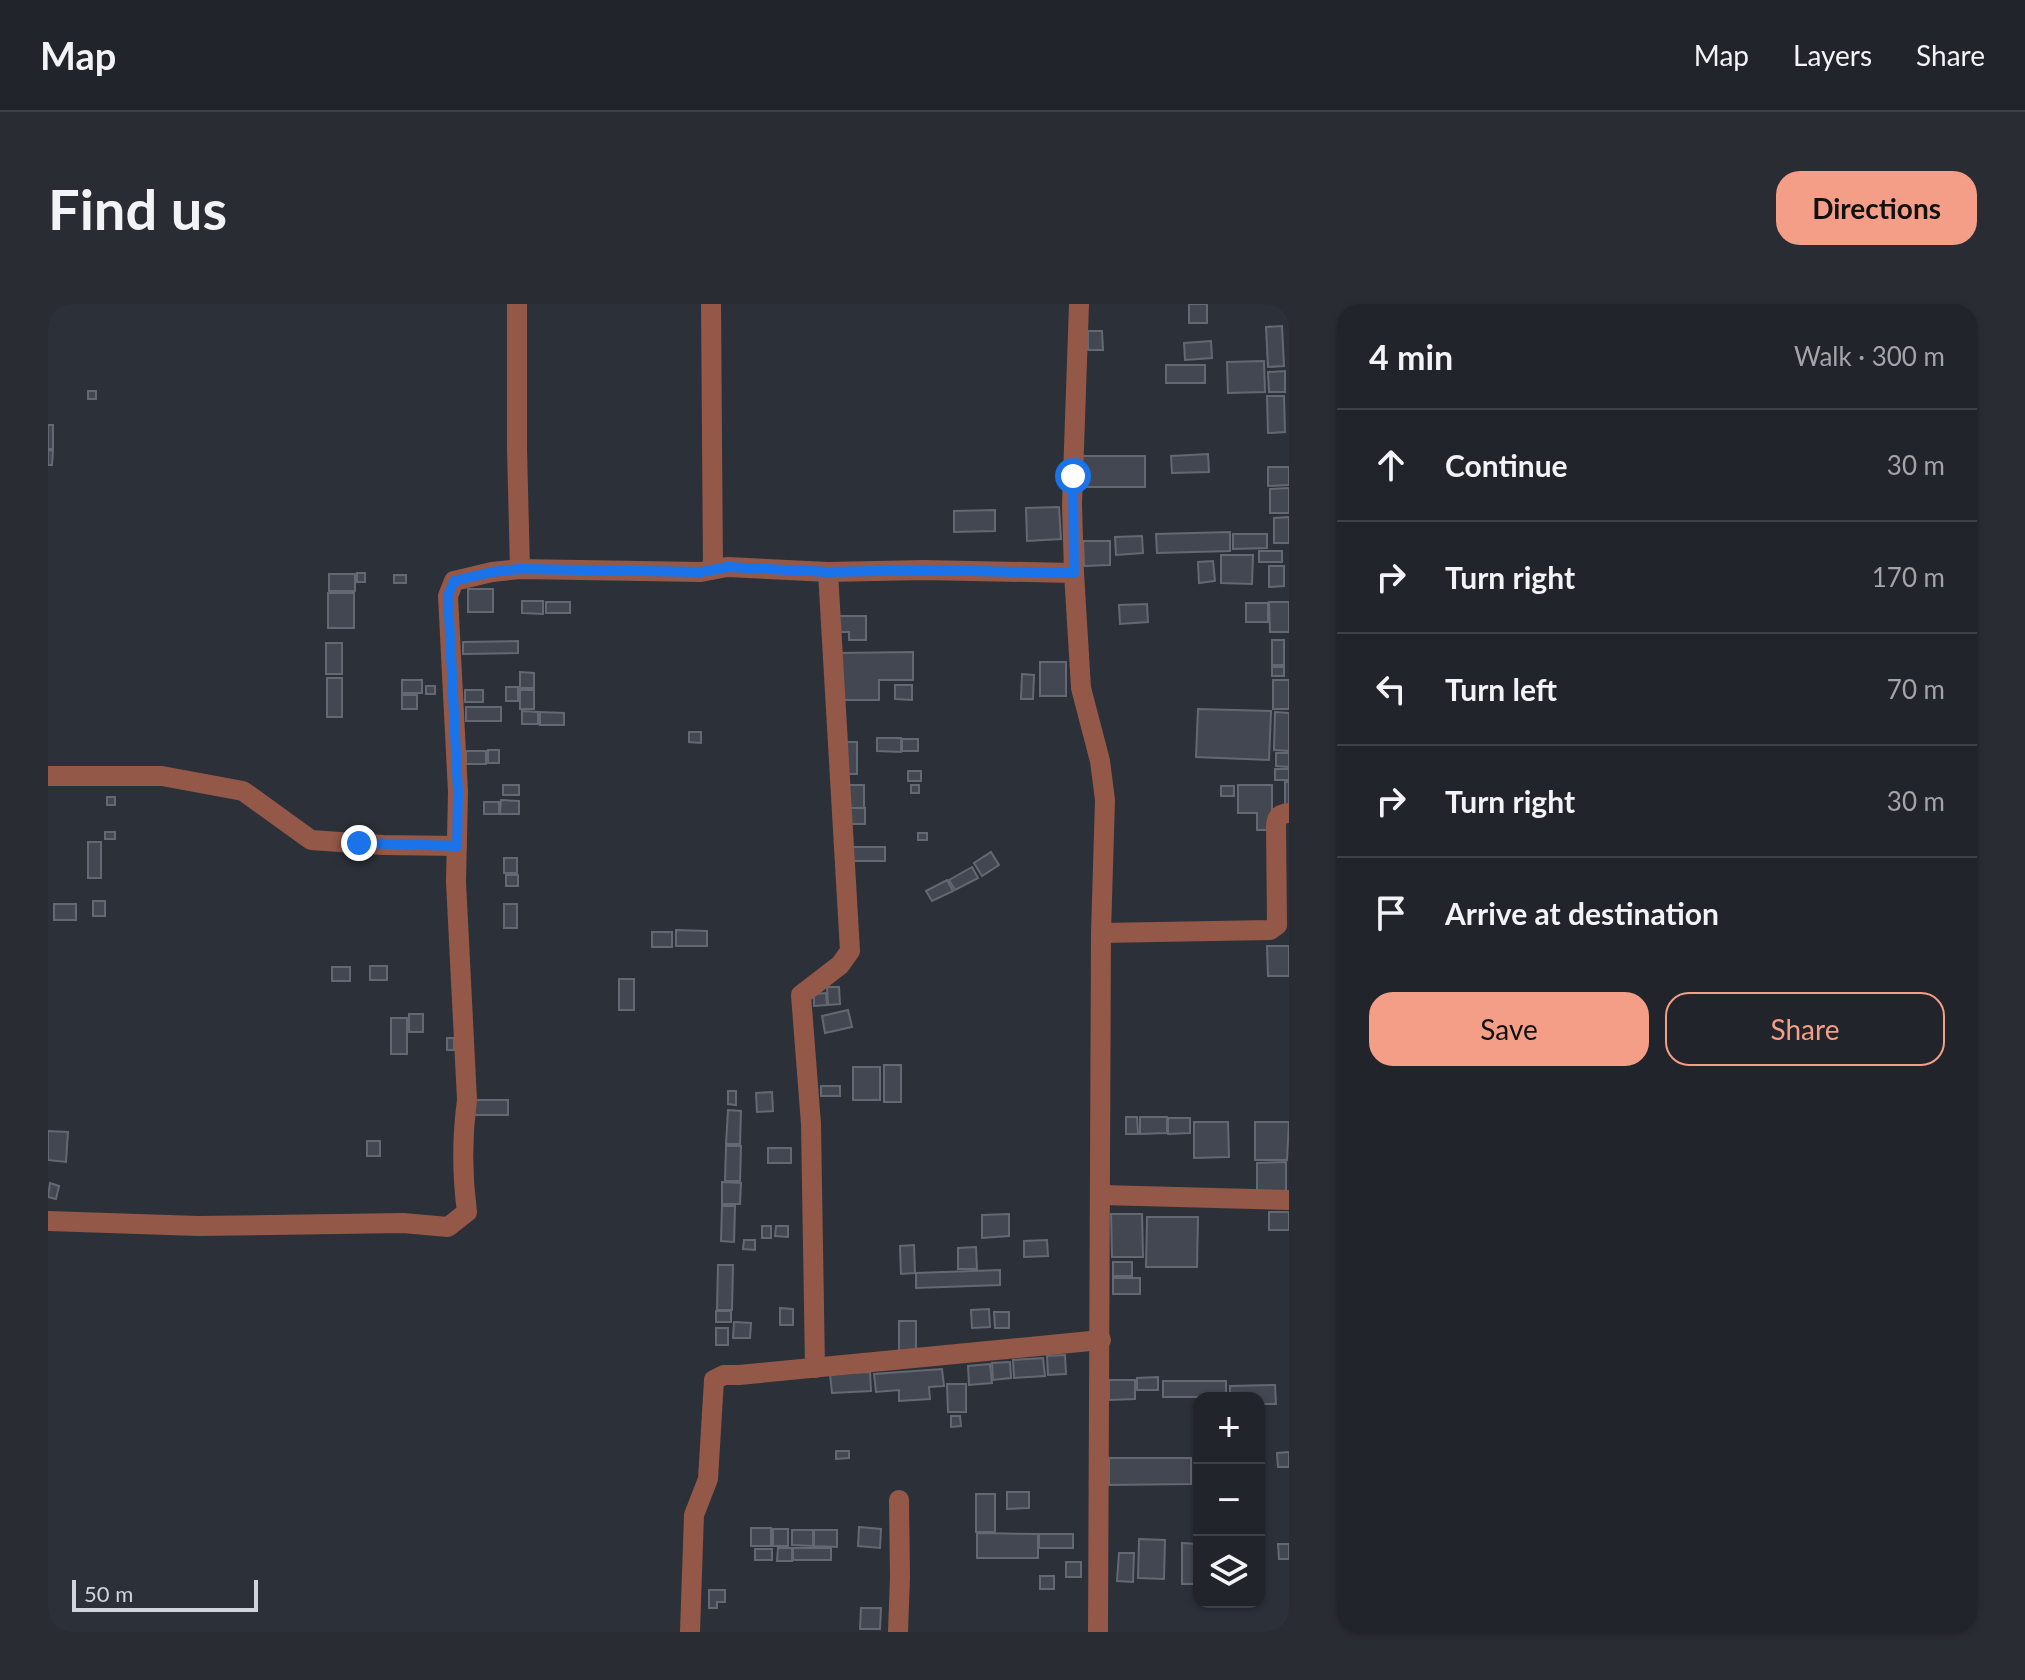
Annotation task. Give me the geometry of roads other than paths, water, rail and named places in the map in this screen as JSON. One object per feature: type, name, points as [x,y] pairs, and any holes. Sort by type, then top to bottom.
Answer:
[{"type":"street","points":[[517,304],[520,569]]},
{"type":"street","points":[[711,304],[713,569]]},
{"type":"street","points":[[1079,304],[1072,505],[1074,573],[1081,688],[1100,761],[1105,800],[1101,933],[1098,1632]]},
{"type":"street","points":[[48,1221],[198,1226],[403,1223],[448,1227],[467,1212],[463,1127],[467,1100],[456,882],[458,792],[448,596],[454,581],[520,569],[701,572],[727,567],[828,572],[1074,573]]},
{"type":"street","points":[[815,1368],[811,1124],[801,995],[840,965],[850,951],[828,572]]},
{"type":"street","points":[[48,776],[162,776],[243,791],[311,840],[457,846]]},
{"type":"street","points":[[1101,933],[1270,930],[1277,925],[1277,818],[1289,813]]},
{"type":"street","points":[[1101,1195],[1289,1200]]},
{"type":"street","points":[[690,1632],[694,1515],[708,1479],[714,1380],[724,1375],[1101,1340]]},
{"type":"street","points":[[898,1632],[899,1500]]}]
